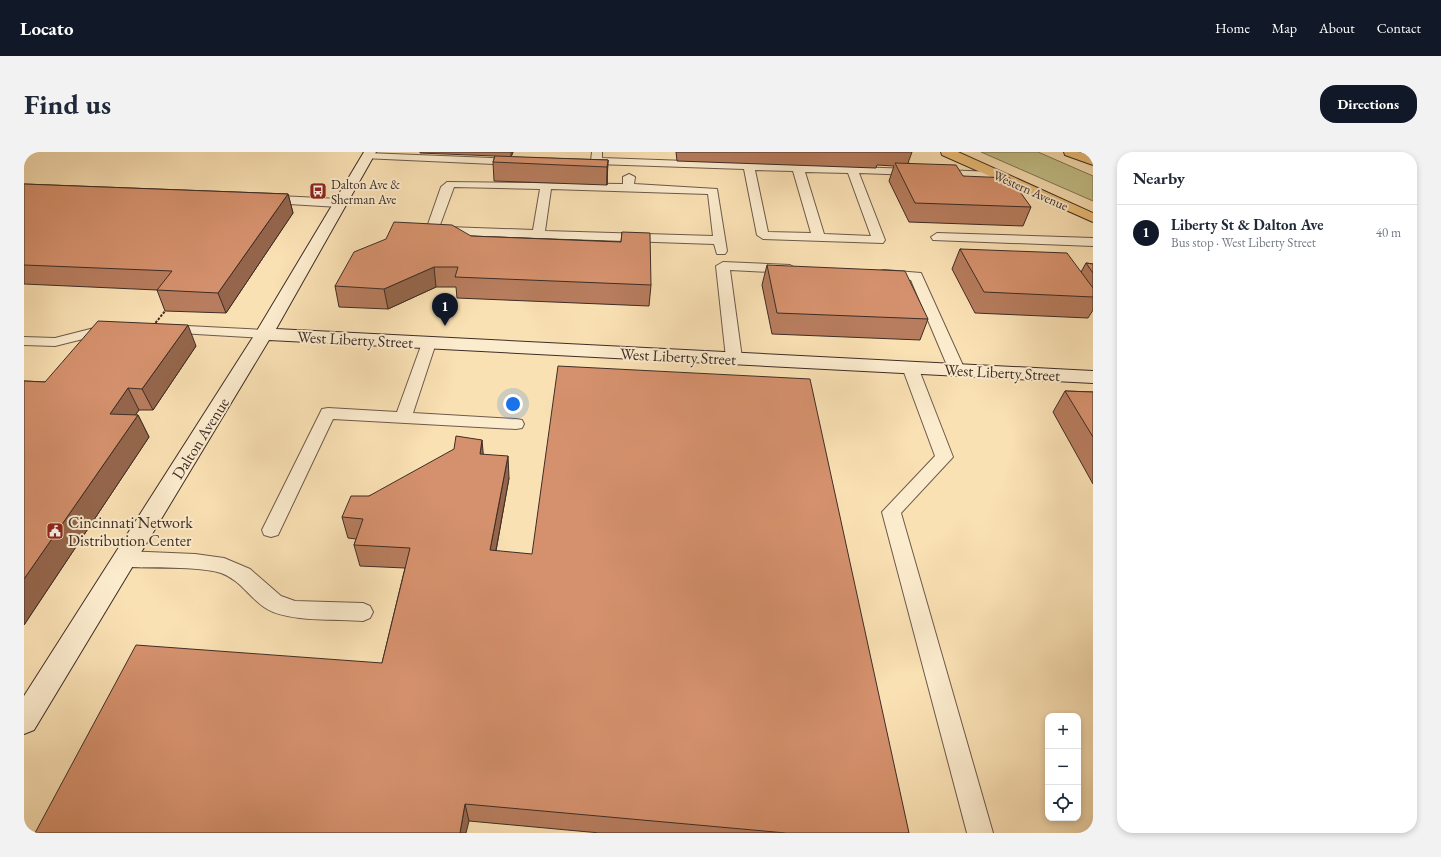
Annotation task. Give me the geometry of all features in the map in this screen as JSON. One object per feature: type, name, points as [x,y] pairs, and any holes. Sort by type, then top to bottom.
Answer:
[{"type":"main road","name":"Western Avenue","points":[[947,152],[1093,218]]},
{"type":"main road","points":[[1070,152],[1093,161]]},
{"type":"main road","name":"Dalton Avenue","points":[[24,721],[264,334],[368,154]]},
{"type":"main road","points":[[246,199],[339,203]]},
{"type":"main road","name":"West Liberty Street","points":[[264,334],[1093,377]]},
{"type":"lane","points":[[597,152],[596,161],[629,162],[645,157],[749,166],[997,175]]},
{"type":"lane","points":[[368,154],[531,163]]},
{"type":"lane","points":[[628,187],[629,162]]},
{"type":"lane","points":[[749,166],[763,235],[879,240],[852,170]]},
{"type":"lane","points":[[798,168],[820,238]]},
{"type":"lane","points":[[719,240],[448,231],[433,227],[447,187],[451,184],[628,187],[713,191],[734,358]]},
{"type":"lane","points":[[538,234],[546,185]]},
{"type":"lane","points":[[936,237],[1093,242]]},
{"type":"lane","points":[[723,266],[800,270]]},
{"type":"lane","points":[[870,274],[916,276],[957,370]]},
{"type":"lane","points":[[24,341],[55,342],[116,326],[123,326]]},
{"type":"lane","points":[[150,330],[264,334]]},
{"type":"lane","points":[[403,418],[429,343]]},
{"type":"lane","points":[[910,367],[944,457],[891,512],[980,833]]},
{"type":"lane","points":[[271,530],[328,413],[516,424]]},
{"type":"lane","points":[[124,559],[195,562],[224,566],[243,575],[274,603],[295,609],[363,612]]},
{"type":"path","points":[[150,330],[165,311]]},
{"type":"shaded area","points":[[981,152],[1038,152],[1093,176],[1093,201]]},
{"type":"building","points":[[495,156],[608,160],[607,167],[493,162]]},
{"type":"building","points":[[895,163],[956,165],[963,176],[1010,178],[1031,207],[915,203]]},
{"type":"building","points":[[24,184],[288,194],[218,293],[157,290],[172,271],[24,265]]},
{"type":"building","points":[[394,222],[452,225],[471,236],[621,242],[622,232],[650,233],[651,285],[455,277],[458,267],[434,267],[384,289],[335,286],[354,252],[386,239]]},
{"type":"building","points":[[960,249],[1067,253],[1093,288],[1093,297],[984,292]]},
{"type":"building","points":[[1086,263],[1093,264],[1093,273]]},
{"type":"building","points":[[767,265],[905,271],[928,319],[777,313]]},
{"type":"building","name":"Cincinnati Network Distribution Center","points":[[98,321],[188,325],[142,389],[128,388],[110,414],[138,415],[24,579],[24,381],[45,382]]},
{"type":"building","points":[[558,366],[810,379],[909,833],[786,833],[465,804],[460,833],[35,833],[136,645],[382,663],[410,548],[354,545],[363,519],[342,517],[351,496],[369,496],[454,449],[456,436],[482,440],[480,454],[508,456],[490,550],[532,554]]},
{"type":"building","points":[[1065,391],[1093,392],[1093,437]]},
{"type":"place","name":"Dalton Ave & Sherman Ave","points":[[318,191]]},
{"type":"place","name":"Liberty St & Dalton Ave","points":[[445,326]]},
{"type":"place","name":"Cincinnati Network Distribution Center","points":[[55,531]]}]
